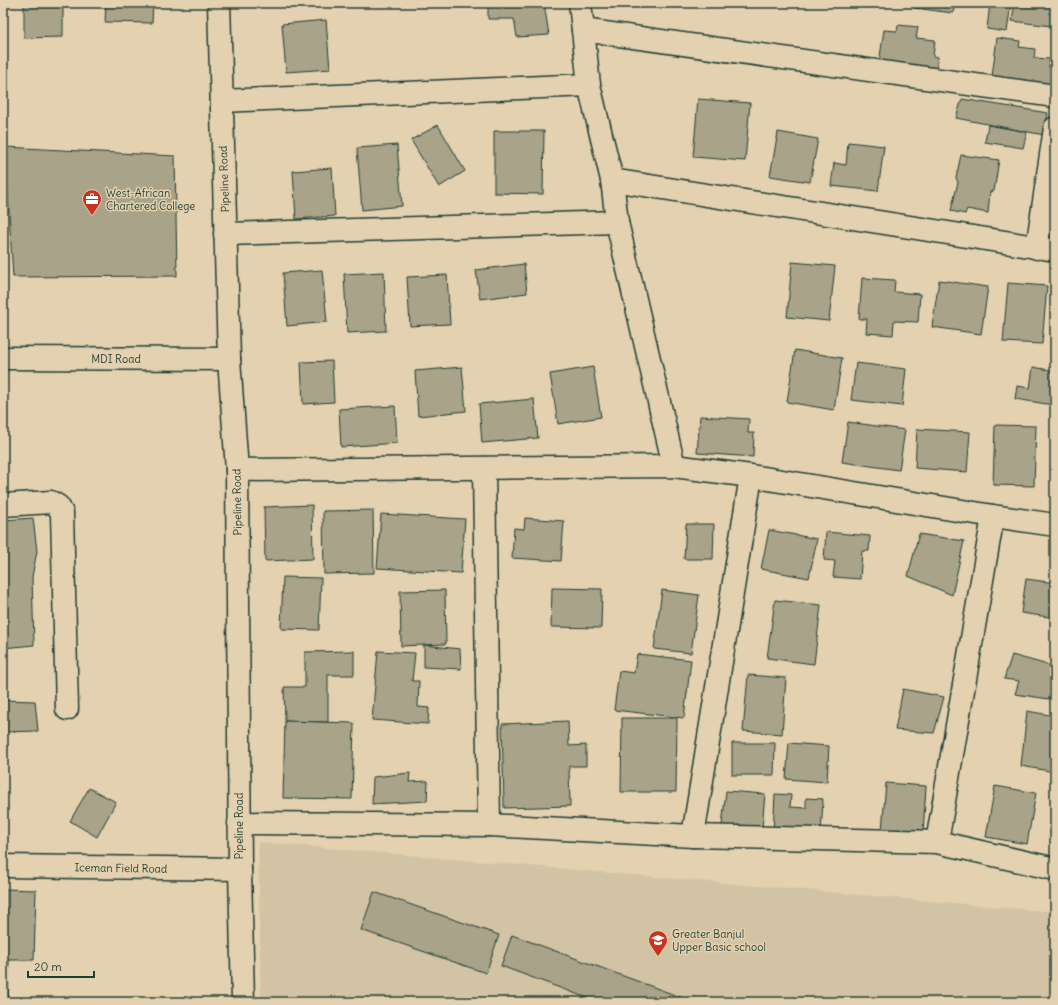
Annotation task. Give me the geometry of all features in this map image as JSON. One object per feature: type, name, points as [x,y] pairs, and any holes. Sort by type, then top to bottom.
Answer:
[{"type":"street","name":"Pipeline Road","points":[[219,3],[229,359],[237,470],[239,823],[243,1002]]},
{"type":"street","points":[[580,3],[589,85],[612,180],[617,222],[674,466]]},
{"type":"street","points":[[583,30],[1055,96]]},
{"type":"street","points":[[222,101],[589,85]]},
{"type":"street","points":[[612,180],[1046,249],[1055,128]]},
{"type":"street","points":[[225,234],[617,222]]},
{"type":"street","name":"MDI Road","points":[[3,358],[229,359]]},
{"type":"street","points":[[237,470],[674,466],[751,476],[1055,525]]},
{"type":"street","points":[[484,468],[488,825]]},
{"type":"street","points":[[693,836],[751,476]]},
{"type":"street","points":[[3,505],[51,502],[58,506],[62,513],[67,710]]},
{"type":"street","points":[[937,842],[993,516]]},
{"type":"street","points":[[239,823],[488,825],[693,836],[937,842],[1055,869]]},
{"type":"street","name":"Iceman Field Road","points":[[3,866],[240,869]]},
{"type":"shaded area","name":"Greater Banjul Upper Basic school","points":[[258,842],[1055,912],[1055,1002],[261,1002]]},
{"type":"building","points":[[24,3],[63,3],[63,37],[24,38]]},
{"type":"building","points":[[106,3],[153,3],[152,23],[105,22]]},
{"type":"building","points":[[488,3],[544,3],[549,35],[517,37],[514,19],[488,19]]},
{"type":"building","points":[[914,3],[955,3],[953,13],[914,8]]},
{"type":"building","points":[[990,3],[1011,3],[1007,32],[987,29]]},
{"type":"building","points":[[1015,3],[1055,3],[1051,26],[1012,21]]},
{"type":"building","points":[[326,20],[330,69],[286,72],[282,24]]},
{"type":"building","points":[[898,25],[918,27],[916,38],[935,40],[933,56],[938,57],[935,78],[878,70],[884,30],[897,31]]},
{"type":"building","points":[[997,38],[1020,41],[1019,47],[1035,49],[1034,58],[1050,59],[1049,67],[1055,68],[1055,91],[991,84]]},
{"type":"building","points":[[698,99],[750,103],[745,161],[693,157]]},
{"type":"building","points":[[962,99],[1048,113],[1044,135],[956,118]]},
{"type":"building","points":[[438,125],[465,171],[439,187],[411,140]]},
{"type":"building","points":[[988,125],[1027,132],[1023,148],[985,142]]},
{"type":"building","points":[[494,131],[544,131],[543,194],[494,193]]},
{"type":"building","points":[[778,132],[818,139],[810,182],[770,176]]},
{"type":"building","points":[[848,142],[884,146],[878,191],[831,186],[834,163],[846,165]]},
{"type":"building","points":[[397,145],[402,206],[362,210],[357,148]]},
{"type":"building","name":"West-African Chartered College","points":[[5,147],[175,156],[177,276],[13,277]]},
{"type":"building","points":[[961,155],[999,160],[994,191],[990,192],[988,213],[967,209],[965,214],[951,211],[958,182],[956,178]]},
{"type":"building","points":[[332,168],[335,216],[296,219],[293,171]]},
{"type":"building","points":[[792,262],[835,266],[829,321],[787,317]]},
{"type":"building","points":[[524,264],[527,293],[480,299],[476,270]]},
{"type":"building","points":[[322,270],[327,322],[287,326],[283,273]]},
{"type":"building","points":[[384,272],[386,331],[347,333],[344,274]]},
{"type":"building","points":[[447,275],[450,324],[410,326],[407,277]]},
{"type":"building","points":[[862,278],[895,280],[894,292],[920,294],[918,322],[894,321],[893,335],[866,333],[867,319],[859,319]]},
{"type":"building","points":[[939,280],[988,287],[981,334],[932,327]]},
{"type":"building","points":[[1008,283],[1047,286],[1042,344],[1003,342]]},
{"type":"building","points":[[795,350],[842,358],[834,410],[787,402]]},
{"type":"building","points":[[332,361],[334,402],[303,404],[301,362]]},
{"type":"building","points":[[856,363],[906,369],[902,406],[851,400]]},
{"type":"building","points":[[462,367],[466,411],[418,416],[415,371]]},
{"type":"building","points":[[593,367],[601,417],[558,424],[550,374]]},
{"type":"building","points":[[1033,367],[1055,371],[1053,405],[1015,399],[1017,386],[1030,388]]},
{"type":"building","points":[[534,399],[538,438],[482,443],[479,404]]},
{"type":"building","points":[[395,406],[397,443],[341,447],[339,409]]},
{"type":"building","points":[[700,416],[749,419],[748,433],[754,433],[753,457],[697,453]]},
{"type":"building","points":[[848,422],[905,430],[899,470],[842,462]]},
{"type":"building","points":[[995,425],[1036,426],[1034,486],[993,485]]},
{"type":"building","points":[[917,429],[970,432],[967,472],[915,468]]},
{"type":"building","points":[[312,505],[313,559],[265,561],[264,507]]},
{"type":"building","points":[[373,510],[374,573],[324,574],[323,511]]},
{"type":"building","points":[[381,514],[465,519],[461,573],[377,568]]},
{"type":"building","points":[[33,518],[37,551],[32,577],[34,645],[3,648],[3,520]]},
{"type":"building","points":[[525,518],[564,521],[561,561],[512,558],[514,528],[524,529]]},
{"type":"building","points":[[686,524],[714,524],[713,559],[684,559]]},
{"type":"building","points":[[769,530],[817,539],[809,578],[761,569]]},
{"type":"building","points":[[826,532],[870,536],[869,551],[862,551],[860,579],[833,577],[835,561],[824,560]]},
{"type":"building","points":[[919,534],[964,541],[952,595],[908,576]]},
{"type":"building","points":[[283,577],[321,578],[319,630],[281,629]]},
{"type":"building","points":[[1026,579],[1055,583],[1055,618],[1021,613]]},
{"type":"building","points":[[552,588],[602,589],[601,628],[551,627]]},
{"type":"building","points":[[445,590],[446,644],[401,646],[400,591]]},
{"type":"building","points":[[662,590],[699,595],[691,653],[654,649]]},
{"type":"building","points":[[775,600],[821,605],[814,664],[767,658]]},
{"type":"building","points":[[424,645],[460,649],[461,669],[424,667]]},
{"type":"building","points":[[354,651],[354,675],[328,675],[328,722],[285,721],[284,687],[305,687],[305,652]]},
{"type":"building","points":[[378,651],[415,653],[412,681],[419,681],[418,707],[429,708],[428,724],[372,720]]},
{"type":"building","points":[[637,654],[691,660],[684,718],[614,710],[619,671],[634,673]]},
{"type":"building","points":[[1012,655],[1055,667],[1049,699],[1015,694],[1019,681],[1004,679]]},
{"type":"building","points":[[748,675],[786,678],[782,734],[743,731]]},
{"type":"building","points":[[903,689],[944,697],[934,733],[895,730]]},
{"type":"building","points":[[3,700],[35,701],[38,731],[3,732]]},
{"type":"building","points":[[1027,711],[1055,716],[1055,772],[1021,766]]},
{"type":"building","points":[[622,718],[677,718],[676,792],[621,792]]},
{"type":"building","points":[[285,721],[354,723],[352,799],[283,798]]},
{"type":"building","points":[[568,721],[569,746],[586,745],[586,766],[569,766],[570,806],[504,808],[502,724]]},
{"type":"building","points":[[732,743],[775,743],[774,775],[732,775]]},
{"type":"building","points":[[789,743],[829,746],[827,782],[786,779]]},
{"type":"building","points":[[410,773],[409,782],[428,781],[427,801],[372,804],[373,777]]},
{"type":"building","points":[[886,783],[926,786],[923,834],[882,830]]},
{"type":"building","points":[[995,786],[1036,793],[1027,844],[986,837]]},
{"type":"building","points":[[89,788],[116,802],[97,837],[70,821]]},
{"type":"building","points":[[726,791],[765,794],[762,828],[722,825]]},
{"type":"building","points":[[775,794],[791,795],[790,807],[806,808],[806,798],[823,799],[821,835],[773,832]]},
{"type":"building","points":[[3,889],[36,890],[34,960],[9,960],[8,1002],[3,1002]]},
{"type":"building","points":[[374,892],[499,935],[486,973],[361,930]]},
{"type":"building","points":[[512,935],[694,1002],[598,1002],[501,966]]},
{"type":"place","name":"West-African Chartered College","points":[[92,216]]},
{"type":"place","name":"Greater Banjul Upper Basic school","points":[[658,957]]}]
